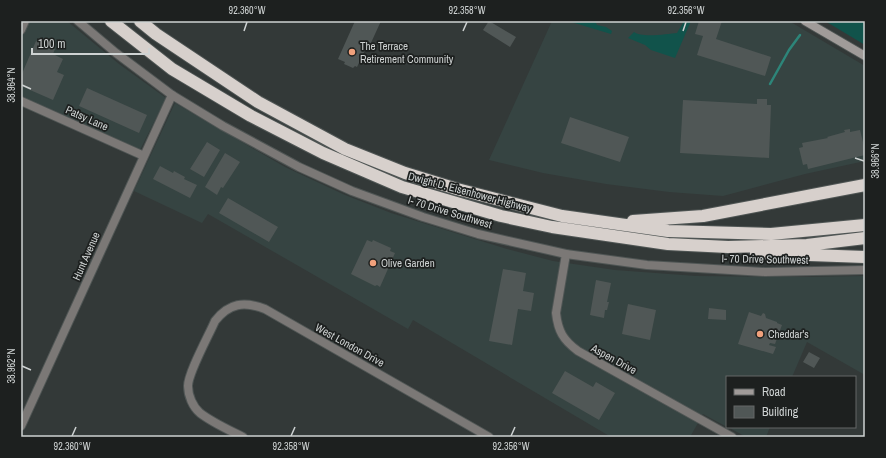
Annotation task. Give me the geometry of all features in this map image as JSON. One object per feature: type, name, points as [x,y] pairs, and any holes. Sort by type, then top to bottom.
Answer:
[{"type":"highway","name":"Dwight D. Eisenhower Highway","points":[[111,21],[172,69],[251,116],[324,153],[402,187],[501,216],[552,227],[668,244],[728,247],[807,244],[865,238]]},
{"type":"highway","name":"Dwight D. Eisenhower Highway","points":[[140,21],[156,34],[258,102],[345,149],[405,173],[457,189],[562,216],[668,231],[771,234],[865,225]]},
{"type":"highway","points":[[607,222],[703,216],[865,185]]},
{"type":"highway","points":[[728,247],[745,253],[865,257]]},
{"type":"main road","points":[[805,21],[865,56]]},
{"type":"street","points":[[21,30],[25,21]]},
{"type":"street","name":"I- 70 Drive Southwest","points":[[78,21],[116,53],[172,95],[223,126],[299,167],[352,191],[423,217],[478,234],[566,254],[663,267],[765,272],[865,270]]},
{"type":"street","name":"Hunt Avenue","points":[[21,426],[172,95]]},
{"type":"street","name":"Patsy Lane","points":[[21,101],[144,156]]},
{"type":"street","name":"Aspen Drive","points":[[566,254],[556,313],[556,322],[567,343],[578,351],[732,437]]},
{"type":"street","name":"West London Drive","points":[[243,437],[210,420],[199,412],[189,395],[188,385],[215,321],[224,312],[236,305],[250,305],[265,309],[490,437]]},
{"type":"shaded area","points":[[21,21],[67,21],[119,64],[166,98],[139,152],[21,97]]},
{"type":"shaded area","points":[[552,21],[789,21],[865,66],[865,161],[805,174],[723,196],[669,192],[606,184],[543,173],[489,160]]},
{"type":"shaded area","points":[[175,103],[285,167],[345,195],[391,213],[507,249],[553,261],[615,270],[696,276],[865,276],[865,375],[807,342],[792,376],[726,376],[726,426],[703,414],[690,437],[611,437],[413,320],[408,329],[208,214],[202,223],[134,191]]},
{"type":"shaded area","points":[[730,428],[770,428],[766,437],[746,437]]},
{"type":"green space","points":[[568,21],[595,21],[597,25],[606,27],[612,31],[611,34]]},
{"type":"green space","points":[[684,21],[691,21],[675,58],[651,50],[645,45],[628,38],[634,32],[642,35],[677,33]]},
{"type":"green space","points":[[825,21],[865,21],[865,45]]},
{"type":"building","name":"The Terrace Retirement Community","points":[[355,21],[381,21],[370,45],[368,44],[357,67],[355,66],[353,68],[344,64],[345,62],[338,59]]},
{"type":"building","points":[[489,21],[516,37],[510,47],[483,30]]},
{"type":"building","points":[[699,21],[722,21],[716,39],[771,57],[765,76],[697,55],[703,36],[695,34]]},
{"type":"building","points":[[36,41],[55,49],[53,54],[63,59],[57,72],[64,75],[53,100],[21,86],[21,76]]},
{"type":"building","points":[[87,88],[147,115],[139,133],[79,106]]},
{"type":"building","points":[[757,99],[767,99],[767,105],[771,105],[769,158],[680,153],[683,100],[757,104]]},
{"type":"building","points":[[570,117],[629,137],[620,162],[561,143]]},
{"type":"building","points":[[850,129],[850,132],[860,130],[865,155],[808,169],[807,164],[803,165],[799,148],[803,147],[802,143],[828,138],[827,137]]},
{"type":"building","points":[[207,142],[220,150],[204,177],[190,169]]},
{"type":"building","points":[[225,153],[240,162],[223,188],[221,187],[217,195],[205,187]]},
{"type":"building","points":[[160,166],[173,173],[174,171],[185,177],[184,179],[197,185],[190,198],[153,179]]},
{"type":"building","points":[[228,198],[278,227],[269,242],[219,213]]},
{"type":"building","name":"Olive Garden","points":[[367,240],[372,242],[373,240],[391,248],[390,251],[395,253],[380,287],[351,274]]},
{"type":"building","points":[[503,269],[526,273],[523,291],[534,293],[531,311],[518,309],[512,345],[489,341]]},
{"type":"building","points":[[596,280],[611,283],[607,302],[609,302],[607,310],[605,310],[604,318],[590,315]]},
{"type":"building","points":[[628,304],[656,310],[650,340],[622,334]]},
{"type":"building","points":[[709,308],[726,310],[726,320],[708,319]]},
{"type":"building","name":"Cheddar's","points":[[749,312],[761,316],[763,313],[765,314],[766,318],[782,325],[775,344],[770,343],[769,345],[776,347],[773,354],[738,344]]},
{"type":"building","points":[[809,352],[820,358],[814,368],[803,362]]},
{"type":"building","points":[[565,371],[593,387],[596,382],[615,393],[599,420],[552,393]]},
{"type":"waterway","points":[[770,84],[789,50],[800,35]]},
{"type":"place","name":"The Terrace Retirement Community","points":[[352,52]]},
{"type":"place","name":"Olive Garden","points":[[373,263]]},
{"type":"place","name":"Cheddar's","points":[[760,334]]}]
